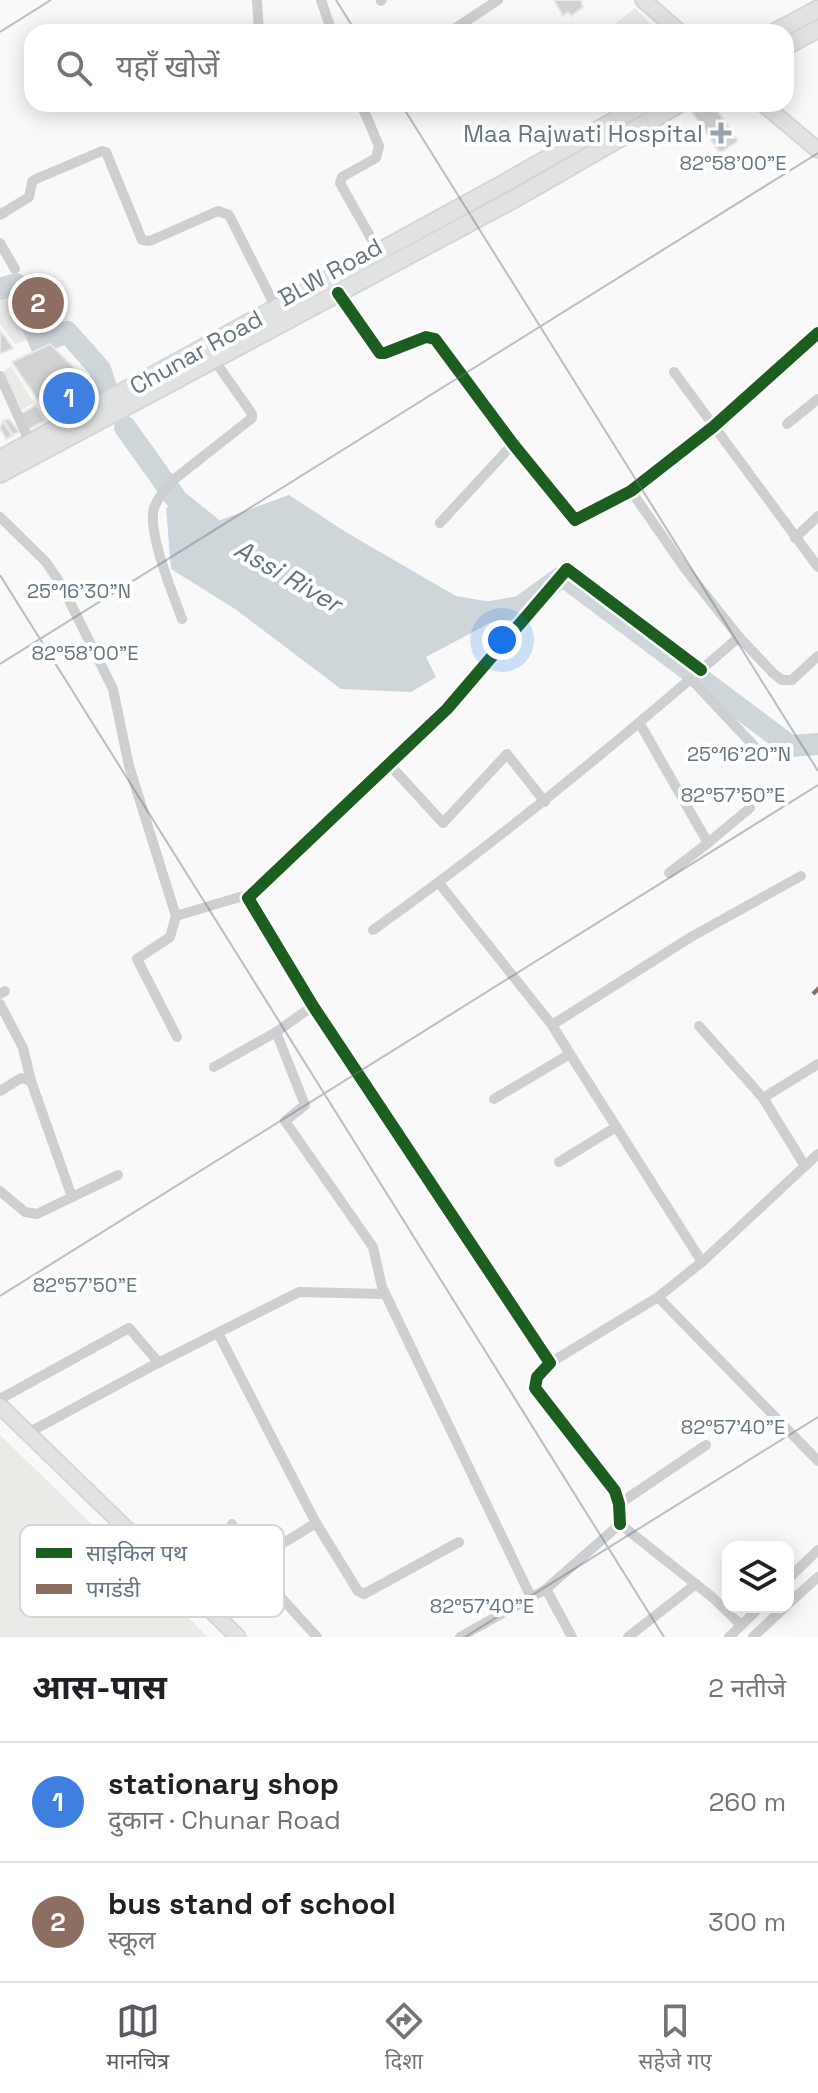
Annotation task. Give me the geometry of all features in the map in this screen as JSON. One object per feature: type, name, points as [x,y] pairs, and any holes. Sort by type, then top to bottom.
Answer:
[{"type":"main road","points":[[790,24],[818,9]]},
{"type":"main road","points":[[794,42],[818,29]]},
{"type":"main road","name":"Chunar Road","points":[[126,400],[383,258],[501,185],[630,112]]},
{"type":"main road","name":"BLW Road","points":[[0,474],[33,450],[126,400],[215,361],[280,315],[338,293],[383,258],[514,199],[665,112]]},
{"type":"main road","points":[[0,459],[33,450]]},
{"type":"street","points":[[257,0],[258,24]]},
{"type":"street","points":[[321,0],[329,24]]},
{"type":"street","points":[[462,24],[498,0]]},
{"type":"street","points":[[643,0],[671,24]]},
{"type":"street","points":[[364,112],[379,153],[376,158],[342,177],[340,183],[383,258]]},
{"type":"street","points":[[773,112],[818,150]]},
{"type":"street","points":[[0,215],[29,197],[32,182],[36,179],[106,152],[142,240],[150,241],[223,211],[229,215],[280,315]]},
{"type":"street","points":[[0,243],[15,269]]},
{"type":"street","points":[[338,293],[380,353],[426,337],[435,339],[513,444],[575,520],[631,491],[713,427],[818,333]]},
{"type":"street","points":[[182,619],[156,535],[154,509],[168,485],[252,418],[251,411],[215,361]]},
{"type":"street","points":[[674,372],[818,567]]},
{"type":"street","points":[[0,376],[33,450]]},
{"type":"street","points":[[787,424],[818,399]]},
{"type":"street","points":[[440,523],[513,444]]},
{"type":"street","points":[[631,491],[686,570],[739,637],[782,680],[792,680],[818,656]]},
{"type":"street","points":[[795,538],[818,516]]},
{"type":"street","points":[[0,517],[46,562],[62,586],[113,689],[129,766],[176,916],[170,937],[137,959],[177,1037]]},
{"type":"street","points":[[176,916],[250,894],[447,709],[567,569],[701,670]]},
{"type":"street","points":[[373,930],[545,802],[739,637]]},
{"type":"street","points":[[691,679],[756,748]]},
{"type":"street","points":[[640,724],[708,843]]},
{"type":"street","points":[[389,764],[443,823],[507,754],[545,802]]},
{"type":"street","points":[[669,873],[750,808]]},
{"type":"street","points":[[552,1025],[691,937],[801,876]]},
{"type":"street","points":[[439,883],[552,1025],[702,1262]]},
{"type":"street","points":[[250,894],[249,900],[313,1006],[550,1363]]},
{"type":"street","points":[[0,1004],[23,1048],[31,1081],[72,1197]]},
{"type":"street","points":[[214,1067],[276,1032],[313,1006]]},
{"type":"street","points":[[699,1026],[763,1098],[805,1166]]},
{"type":"street","points":[[276,1032],[305,1105],[285,1121],[373,1247],[385,1294],[531,1597]]},
{"type":"street","points":[[494,1099],[570,1054]]},
{"type":"street","points":[[763,1098],[818,1064]]},
{"type":"street","points":[[0,1091],[21,1078],[31,1081]]},
{"type":"street","points":[[559,1162],[616,1127]]},
{"type":"street","points":[[741,1625],[696,1584],[620,1524],[615,1491],[535,1388],[537,1377],[550,1363],[658,1297],[702,1262],[818,1154]]},
{"type":"street","points":[[0,1191],[31,1214],[118,1175]]},
{"type":"street","points":[[28,1433],[299,1292],[385,1294]]},
{"type":"street","points":[[658,1297],[818,1461]]},
{"type":"street","points":[[0,1399],[129,1328],[159,1363]]},
{"type":"street","points":[[218,1333],[316,1523],[358,1591],[364,1594],[459,1542]]},
{"type":"street","points":[[0,1406],[123,1525]]},
{"type":"street","points":[[619,1504],[706,1445]]},
{"type":"street","points":[[284,1543],[316,1523]]},
{"type":"street","points":[[460,1637],[546,1589],[620,1524]]},
{"type":"street","points":[[794,1574],[815,1558]]},
{"type":"street","points":[[794,1599],[818,1577]]},
{"type":"street","points":[[628,1637],[696,1584]]},
{"type":"street","points":[[546,1589],[572,1637]]},
{"type":"street","points":[[284,1602],[317,1637]]},
{"type":"street","points":[[729,1637],[754,1613]]},
{"type":"street","points":[[754,1637],[780,1613]]},
{"type":"street","points":[[217,1617],[238,1637]]},
{"type":"shaded area","points":[[635,8],[650,24],[615,24]]},
{"type":"shaded area","points":[[35,279],[59,323],[41,329],[19,284]]},
{"type":"shaded area","points":[[15,294],[32,338],[15,344],[0,324],[0,301]]},
{"type":"shaded area","points":[[11,366],[34,403],[21,410],[3,372]]},
{"type":"shaded area","points":[[0,1435],[93,1525],[20,1525],[20,1617],[187,1617],[208,1637],[0,1637]]},
{"type":"water","points":[[289,495],[456,596],[520,607],[426,657],[436,677],[411,692],[341,689],[235,609],[171,569],[166,507],[215,522]]},
{"type":"building","points":[[554,0],[581,0],[583,7],[571,16],[568,12],[563,16]]},
{"type":"building","points":[[692,112],[718,112],[738,141],[720,153]]},
{"type":"building","points":[[0,330],[13,348],[0,354]]},
{"type":"building","points":[[50,344],[84,377],[38,400],[12,362]]},
{"type":"building","points":[[75,389],[80,398],[63,407],[57,398]]},
{"type":"building","points":[[54,399],[61,409],[46,416],[41,407]]},
{"type":"building","points":[[36,405],[45,421],[29,429],[21,414]]},
{"type":"building","points":[[9,419],[19,432],[13,435],[4,420]]},
{"type":"building","points":[[3,421],[12,436],[6,439],[0,428]]},
{"type":"waterway","name":"Assi River","points":[[0,289],[16,284],[40,343],[67,332],[100,369],[108,393]]},
{"type":"waterway","name":"Assi River","points":[[125,427],[177,500],[219,534]]},
{"type":"waterway","name":"Assi River","points":[[490,612],[520,607],[563,576],[790,746],[818,744]]},
{"type":"marked path","points":[[815,989],[818,992]]},
{"type":"cycle path","points":[[338,293],[380,353],[426,337],[435,339],[513,444],[575,520],[631,491],[713,427],[818,333]]},
{"type":"cycle path","points":[[620,1524],[615,1491],[535,1388],[537,1377],[550,1363],[313,1006],[248,898],[447,709],[567,569],[701,670]]},
{"type":"place","name":"Maa Rajwati Hospital","points":[[721,133]]},
{"type":"place","name":"bus stand of school","points":[[38,303]]},
{"type":"place","name":"stationary shop","points":[[69,398]]}]
